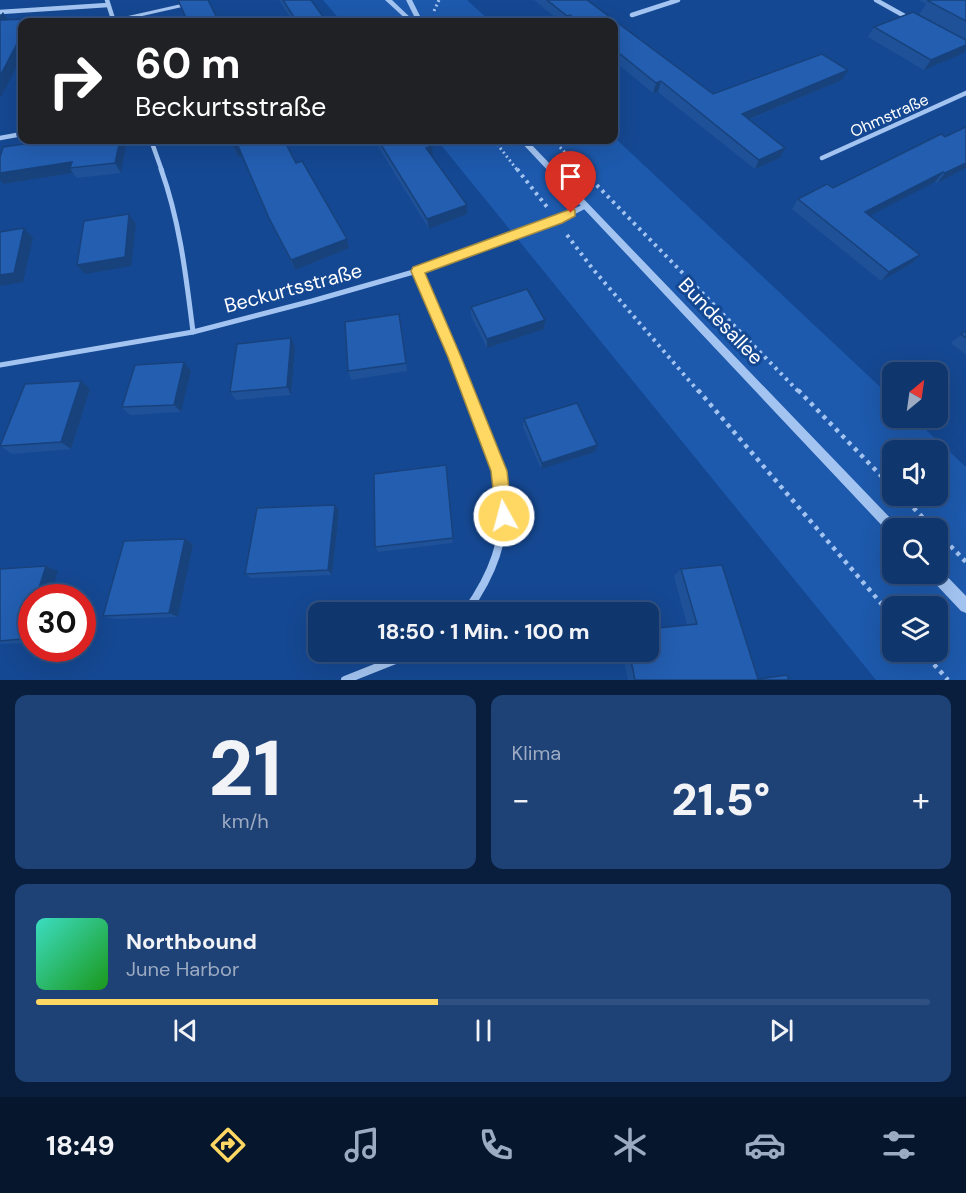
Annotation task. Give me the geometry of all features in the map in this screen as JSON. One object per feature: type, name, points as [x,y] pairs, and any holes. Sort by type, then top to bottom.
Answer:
[{"type":"street","points":[[106,0],[113,18]]},
{"type":"street","points":[[388,0],[408,18]]},
{"type":"street","points":[[409,0],[418,18]]},
{"type":"street","points":[[632,15],[678,0]]},
{"type":"street","points":[[876,0],[916,22]]},
{"type":"street","points":[[0,12],[108,5]]},
{"type":"street","name":"Ohmstraße","points":[[822,158],[966,93]]},
{"type":"street","points":[[0,138],[18,135]]},
{"type":"street","points":[[152,144],[172,199],[181,239],[193,332]]},
{"type":"street","name":"Bundesallee","points":[[527,144],[882,518]]},
{"type":"street","name":"Beckurtsstraße","points":[[0,365],[193,332],[417,271],[558,220],[585,206]]},
{"type":"street","points":[[417,271],[499,471],[504,516],[500,542],[486,581],[472,602]]},
{"type":"street","points":[[945,584],[966,606]]},
{"type":"street","points":[[345,680],[390,662]]},
{"type":"lane","points":[[130,18],[192,3]]},
{"type":"path","points":[[497,144],[558,220],[592,268],[882,604]]},
{"type":"path","points":[[557,144],[882,477]]},
{"type":"path","points":[[912,506],[923,518]]},
{"type":"path","points":[[948,543],[966,562]]},
{"type":"path","points":[[932,662],[948,680]]},
{"type":"shaded area","points":[[323,0],[467,0],[487,18],[339,18]]},
{"type":"shaded area","points":[[618,141],[882,389],[882,428],[924,428],[937,440],[882,440],[882,506],[948,506],[948,450],[966,467],[966,680],[876,680],[440,144],[618,144]]},
{"type":"building","points":[[178,0],[208,0],[217,18],[186,18]]},
{"type":"building","points":[[283,0],[311,0],[324,18],[294,18]]},
{"type":"building","points":[[547,0],[587,0],[611,18],[574,18],[567,16]]},
{"type":"building","points":[[966,0],[966,21],[928,1]]},
{"type":"building","points":[[913,12],[966,40],[966,45],[931,60],[874,27]]},
{"type":"building","points":[[18,19],[18,42],[0,76],[0,20]]},
{"type":"building","points":[[618,23],[713,94],[822,54],[848,70],[742,114],[785,148],[759,160],[661,81],[656,83],[618,52]]},
{"type":"building","points":[[966,127],[966,163],[943,172],[865,212],[920,255],[889,272],[798,199],[827,184],[833,188],[941,134],[945,137]]},
{"type":"building","points":[[119,144],[115,163],[70,168],[72,162],[0,173],[0,157],[3,147]]},
{"type":"building","points":[[232,144],[286,144],[296,163],[302,161],[347,239],[291,260],[269,218],[238,146],[234,147]]},
{"type":"building","points":[[380,144],[430,144],[432,146],[426,148],[467,205],[427,219]]},
{"type":"building","points":[[129,214],[125,257],[77,265],[84,221]]},
{"type":"building","points":[[24,228],[14,273],[0,275],[0,232]]},
{"type":"building","points":[[527,289],[545,320],[487,339],[471,307]]},
{"type":"building","points":[[399,314],[406,363],[348,371],[345,322]]},
{"type":"building","points":[[291,338],[287,387],[230,392],[237,344]]},
{"type":"building","points":[[184,362],[174,405],[122,407],[135,365]]},
{"type":"building","points":[[81,381],[61,442],[0,446],[25,384]]},
{"type":"building","points":[[577,403],[597,445],[542,463],[524,419]]},
{"type":"building","points":[[446,465],[453,538],[375,547],[374,474]]},
{"type":"building","points":[[335,505],[328,570],[245,574],[257,508]]},
{"type":"building","points":[[185,539],[169,613],[103,616],[124,541]]},
{"type":"building","points":[[722,565],[758,679],[787,675],[789,680],[635,680],[631,662],[659,662],[659,628],[697,624],[681,569]]},
{"type":"building","points":[[46,566],[40,584],[18,584],[18,639],[0,641],[0,569]]},
{"type":"route","points":[[504,516],[499,471],[417,271],[558,220],[571,213]]}]
